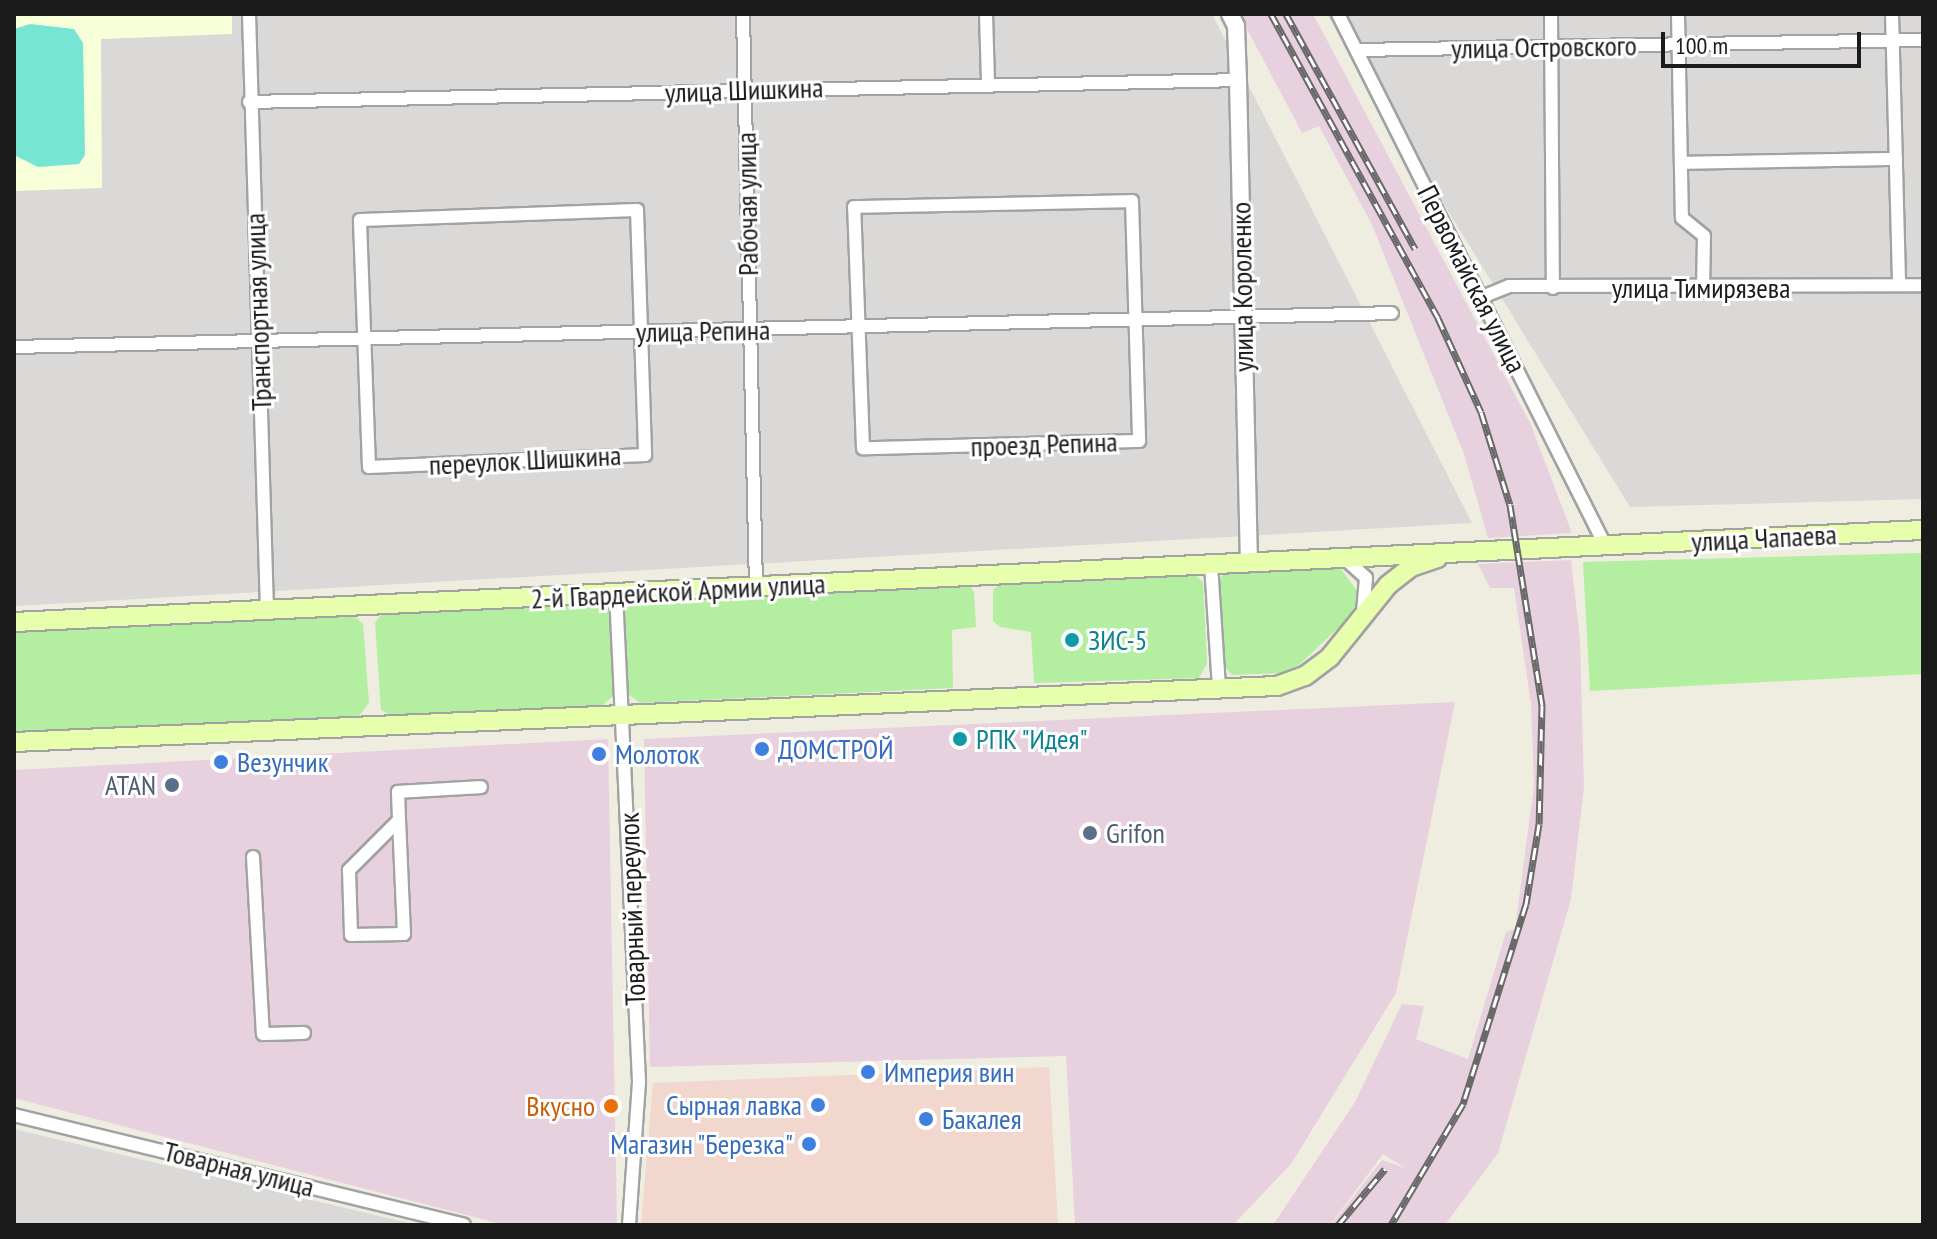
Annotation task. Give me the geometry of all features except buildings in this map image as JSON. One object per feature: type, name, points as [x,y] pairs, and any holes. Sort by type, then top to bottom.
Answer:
[{"type":"main road","name":"улица Чапаева","points":[[1455,551],[1923,530]]},
{"type":"main road","name":"2-й Гвардейской Армии улица","points":[[14,622],[1455,551]]},
{"type":"main road","points":[[14,742],[1277,686],[1305,676],[1330,657],[1388,585],[1411,567],[1455,551]]},
{"type":"street","name":"Транспортная улица","points":[[249,14],[249,102],[260,342],[267,611]]},
{"type":"street","name":"Рабочая улица","points":[[743,14],[756,586]]},
{"type":"street","points":[[986,14],[988,83]]},
{"type":"street","name":"улица Короленко","points":[[1230,14],[1236,26],[1238,80],[1249,561]]},
{"type":"street","name":"Первомайская улица","points":[[1338,14],[1605,545]]},
{"type":"street","points":[[1551,14],[1553,288]]},
{"type":"street","points":[[1678,14],[1682,218],[1704,236],[1703,289]]},
{"type":"street","points":[[1892,14],[1899,285]]},
{"type":"street","name":"улица Островского","points":[[1357,50],[1923,40]]},
{"type":"street","name":"улица Шишкина","points":[[249,102],[988,83],[1238,80]]},
{"type":"street","points":[[1681,163],[1896,159]]},
{"type":"street","name":"проезд Репина","points":[[1132,201],[1139,441],[863,448],[857,327],[854,207],[1132,201]]},
{"type":"street","name":"переулок Шишкина","points":[[637,210],[641,333],[645,455],[369,467],[360,220],[637,210]]},
{"type":"street","name":"улица Тимирязева","points":[[1482,297],[1509,286],[1703,289],[1923,285]]},
{"type":"street","name":"улица Репина","points":[[14,347],[1392,313]]},
{"type":"street","points":[[1342,557],[1366,578],[1361,619]]},
{"type":"street","points":[[1211,564],[1219,688]]},
{"type":"street","name":"Товарный переулок","points":[[616,593],[625,715],[639,1082],[629,1225]]},
{"type":"street","points":[[399,820],[349,870],[351,935],[404,934],[398,792],[481,787]]},
{"type":"street","points":[[253,857],[263,1034],[304,1033]]},
{"type":"street","name":"Товарная улица","points":[[14,1115],[464,1225]]},
{"type":"shaded area","points":[[14,14],[1212,14],[1472,523],[14,606]]},
{"type":"shaded area","points":[[14,14],[232,14],[232,34],[101,39],[102,188],[14,191]]},
{"type":"shaded area","points":[[1239,14],[1313,14],[1531,425],[1572,533],[1488,538],[1464,454],[1372,225],[1319,126],[1302,133]]},
{"type":"shaded area","points":[[1327,14],[1923,14],[1923,499],[1630,507]]},
{"type":"shaded area","points":[[30,24],[74,29],[83,43],[85,155],[79,164],[38,167],[14,155],[14,29]]},
{"type":"shaded area","points":[[1571,560],[1580,639],[1584,787],[1571,899],[1498,1153],[1445,1225],[1331,1225],[1382,1160],[1405,1168],[1383,1154],[1330,1225],[1273,1225],[1355,1102],[1402,1004],[1424,1006],[1416,1039],[1468,1059],[1506,932],[1515,929],[1534,785],[1531,704],[1514,588],[1490,588],[1478,564]]},
{"type":"shaded area","points":[[1455,702],[1396,993],[1291,1164],[1233,1225],[1075,1225],[1066,1056],[650,1067],[644,739]]},
{"type":"shaded area","points":[[608,739],[617,1225],[505,1225],[14,1098],[14,770]]},
{"type":"shaded area","points":[[1049,1067],[1058,1225],[641,1225],[653,1083]]},
{"type":"shaded area","points":[[14,1129],[417,1225],[14,1225]]},
{"type":"green space","points":[[1923,553],[1923,674],[1590,691],[1583,562]]},
{"type":"green space","points":[[1339,567],[1360,594],[1356,611],[1299,665],[1282,673],[1232,675],[1220,662],[1217,581],[1227,571]]},
{"type":"green space","points":[[1194,574],[1203,582],[1207,663],[1199,678],[1034,683],[1031,632],[1000,627],[993,621],[993,590],[1002,583]]},
{"type":"green space","points":[[969,584],[974,592],[976,627],[952,630],[953,688],[640,703],[628,694],[625,610],[633,602]]},
{"type":"green space","points":[[598,604],[609,612],[613,696],[603,705],[392,716],[381,710],[375,623],[381,614]]},
{"type":"green space","points":[[354,616],[363,624],[369,703],[359,716],[14,733],[14,632]]},
{"type":"railway","points":[[1271,14],[1438,318],[1481,412],[1510,505],[1542,705],[1539,824],[1526,904],[1463,1104],[1391,1225]]},
{"type":"railway","points":[[1286,14],[1415,249]]},
{"type":"railway","points":[[1338,1225],[1385,1169]]},
{"type":"place","name":"ЗИС-5","points":[[1072,640]]},
{"type":"place","name":"РПК \"Идея\"","points":[[960,739]]},
{"type":"place","name":"ДОМСТРОЙ","points":[[762,749]]},
{"type":"place","name":"Молоток","points":[[599,754]]},
{"type":"place","name":"Везунчик","points":[[221,762]]},
{"type":"place","name":"ATAN","points":[[172,785]]},
{"type":"place","name":"Grifon","points":[[1090,833]]},
{"type":"place","name":"Империя вин","points":[[868,1072]]},
{"type":"place","name":"Сырная лавка","points":[[818,1105]]},
{"type":"place","name":"Вкусно","points":[[611,1106]]},
{"type":"place","name":"Бакалея","points":[[926,1119]]},
{"type":"place","name":"Магазин \"Березка\"","points":[[809,1144]]}]
